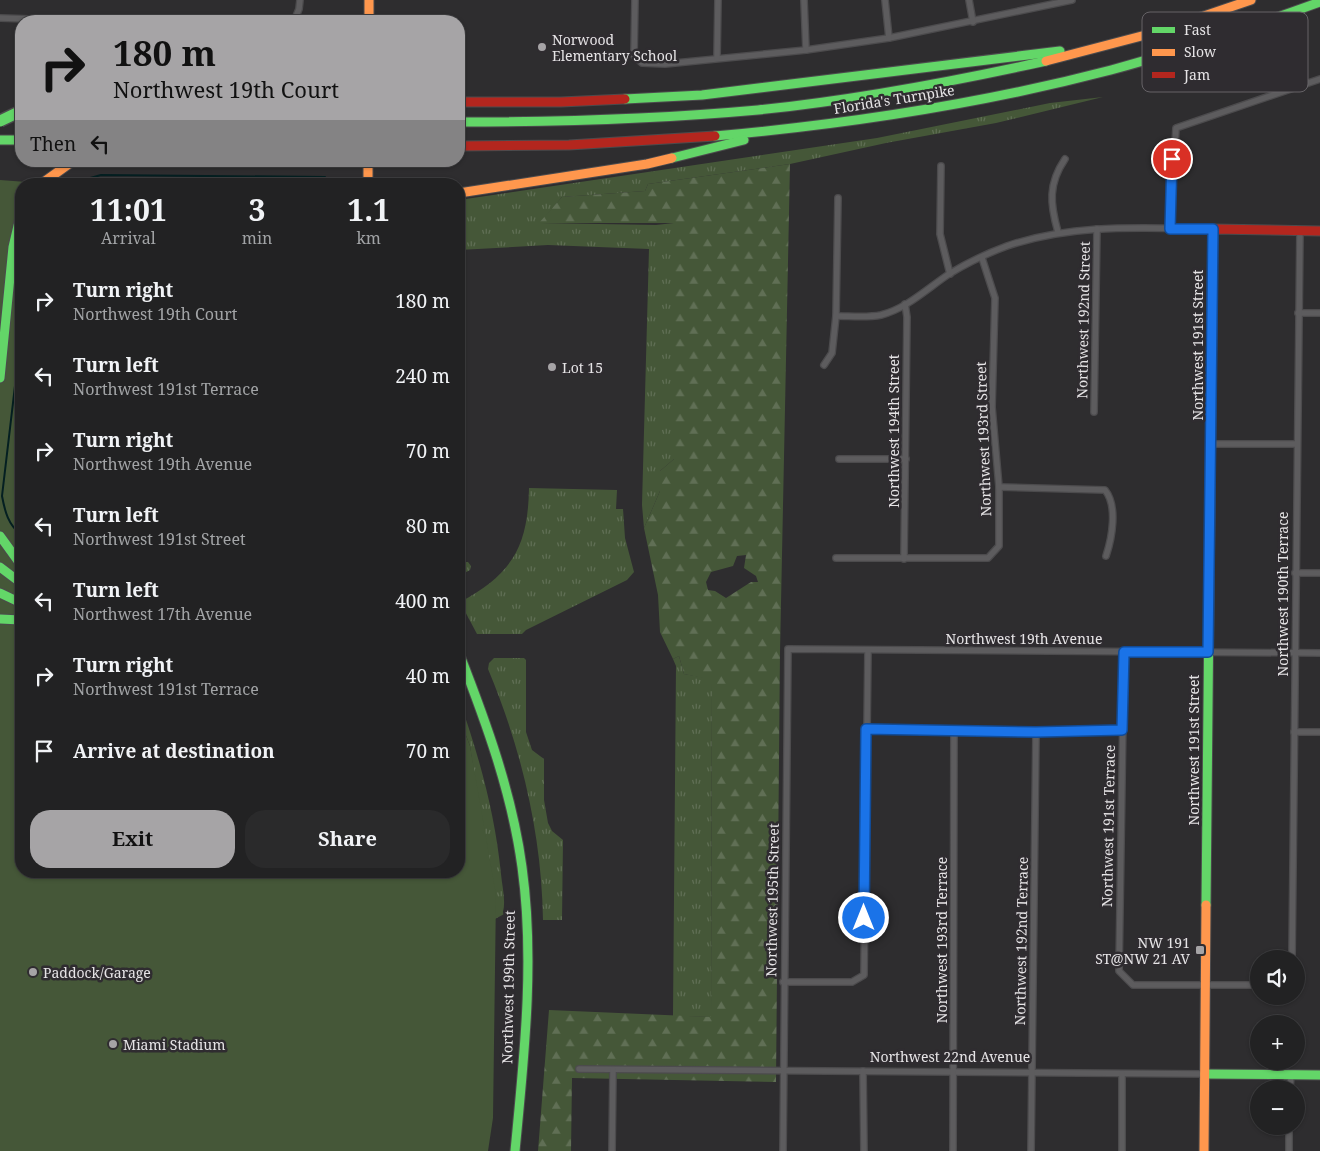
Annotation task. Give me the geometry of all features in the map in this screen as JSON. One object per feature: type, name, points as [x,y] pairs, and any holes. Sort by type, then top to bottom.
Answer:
[{"type":"main road","points":[[369,0],[369,15]]},
{"type":"main road","name":"Florida's Turnpike","points":[[1212,12],[1251,0]]},
{"type":"main road","name":"Florida's Turnpike","points":[[1292,12],[1320,2]]},
{"type":"main road","name":"Florida's Turnpike","points":[[465,122],[621,119],[809,103],[957,79],[1106,45],[1142,34]]},
{"type":"main road","points":[[465,102],[601,101],[702,95],[1106,45]]},
{"type":"main road","name":"Florida's Turnpike","points":[[465,146],[601,144],[785,130],[922,111],[1086,76],[1142,61]]},
{"type":"main road","points":[[0,121],[15,114]]},
{"type":"main road","points":[[0,115],[15,116]]},
{"type":"main road","points":[[465,192],[646,164],[785,130]]},
{"type":"main road","points":[[0,140],[15,140]]},
{"type":"main road","points":[[48,178],[63,167]]},
{"type":"main road","points":[[1213,229],[1320,231]]},
{"type":"main road","name":"Northwest 191st Street","points":[[1204,1151],[1213,229]]},
{"type":"main road","points":[[0,378],[15,235]]},
{"type":"main road","points":[[0,536],[15,558]]},
{"type":"main road","points":[[0,567],[15,578]]},
{"type":"main road","points":[[0,593],[15,600]]},
{"type":"main road","points":[[0,620],[15,620]]},
{"type":"main road","name":"Northwest 199th Street","points":[[465,669],[493,743],[509,803],[522,867],[526,931],[525,999],[515,1151]]},
{"type":"main road","name":"Northwest 22nd Avenue","points":[[1205,1074],[1320,1075]]},
{"type":"street","points":[[296,15],[300,0]]},
{"type":"street","points":[[634,0],[634,56],[642,63],[665,64],[806,50],[889,38],[1072,0]]},
{"type":"street","points":[[717,58],[718,0]]},
{"type":"street","points":[[804,0],[806,50]]},
{"type":"street","points":[[885,0],[889,38]]},
{"type":"street","points":[[969,0],[973,22]]},
{"type":"street","points":[[0,18],[15,18]]},
{"type":"street","points":[[1308,83],[1320,79]]},
{"type":"street","points":[[1170,229],[1176,128],[1282,92]]},
{"type":"street","points":[[1058,232],[1051,206],[1052,195],[1056,174],[1066,159]]},
{"type":"street","points":[[941,166],[940,234],[950,274]]},
{"type":"street","points":[[824,365],[832,353],[836,316],[838,198]]},
{"type":"street","points":[[836,316],[882,315],[905,304],[950,274],[1004,247],[1058,232],[1097,229],[1213,229]]},
{"type":"street","name":"Northwest 192nd Street","points":[[1094,412],[1097,229]]},
{"type":"street","name":"Northwest 190th Terrace","points":[[1292,950],[1296,444],[1300,230]]},
{"type":"street","name":"Northwest 193rd Street","points":[[904,559],[988,558],[999,546],[999,487],[992,407],[995,298],[982,258]]},
{"type":"street","name":"Northwest 194th Street","points":[[904,559],[906,459],[905,304]]},
{"type":"street","points":[[1298,313],[1320,313]]},
{"type":"street","points":[[1212,444],[1296,444]]},
{"type":"street","points":[[839,459],[906,459]]},
{"type":"street","points":[[999,487],[1105,490],[1112,498],[1106,556]]},
{"type":"street","points":[[836,558],[904,559]]},
{"type":"street","points":[[1295,573],[1320,573]]},
{"type":"street","name":"Northwest 19th Avenue","points":[[788,649],[1320,653]]},
{"type":"street","name":"Northwest 195th Street","points":[[783,1151],[788,649]]},
{"type":"street","points":[[784,982],[852,982],[864,975],[868,650]]},
{"type":"street","name":"Northwest 191st Terrace","points":[[1124,652],[1118,971],[1133,985],[1207,985]]},
{"type":"street","points":[[866,729],[954,729],[1036,732],[1122,730]]},
{"type":"street","name":"Northwest 193rd Terrace","points":[[952,1151],[954,729]]},
{"type":"street","name":"Northwest 192nd Terrace","points":[[1031,1151],[1036,732]]},
{"type":"street","points":[[1294,732],[1320,732]]},
{"type":"street","points":[[1207,985],[1250,985]]},
{"type":"street","name":"Northwest 22nd Avenue","points":[[580,1069],[783,1072],[1031,1071],[1205,1074]]},
{"type":"street","points":[[612,1151],[614,1070]]},
{"type":"street","points":[[863,1072],[864,1151]]},
{"type":"street","points":[[1122,1074],[1122,1151]]},
{"type":"street","points":[[1291,1074],[1291,1080]]},
{"type":"street","points":[[1289,1135],[1289,1151]]},
{"type":"green space","points":[[1103,97],[996,123],[886,143],[790,164],[648,184],[645,191],[562,197],[540,223],[656,225],[674,223],[674,459],[660,471],[660,491],[644,528],[642,505],[649,249],[548,245],[465,250],[465,199],[877,138],[1050,103]]},
{"type":"green space","points":[[790,164],[780,652],[776,1082],[572,1078],[571,1151],[538,1151],[549,1010],[711,1017],[712,680],[684,674],[679,656],[673,659],[660,632],[658,595],[644,528],[660,491],[660,471],[674,459],[674,223],[539,223],[562,197],[645,191],[648,184]],"holes":[[[746,555],[744,568],[756,576],[758,582],[751,582],[726,598],[715,591],[708,590],[706,582],[711,572],[733,566],[737,556]]]},
{"type":"green space","points":[[0,180],[15,181],[15,878],[465,878],[465,733],[470,746],[496,895],[493,1118],[488,1151],[0,1151]]},
{"type":"green space","points":[[529,488],[617,490],[616,509],[623,509],[625,538],[634,572],[627,580],[526,630],[522,634],[477,634],[465,611],[465,599],[493,581],[514,557],[525,527]]},
{"type":"green space","points":[[465,562],[468,562],[471,566],[470,570],[465,573]]},
{"type":"green space","points":[[679,656],[684,674],[712,679],[711,1017],[673,1016],[676,666],[673,659]]},
{"type":"green space","points":[[494,658],[524,658],[526,660],[526,732],[532,750],[544,759],[544,800],[548,823],[552,831],[563,840],[562,920],[543,920],[539,856],[534,824],[520,760],[488,669],[489,663]]},
{"type":"green space","points":[[465,717],[479,763],[495,829],[504,893],[503,912],[506,913],[495,919],[470,746],[465,733]]},
{"type":"waterway","points":[[90,178],[101,175],[325,178]]},
{"type":"waterway","points":[[15,386],[2,496],[4,507],[15,529]]},
{"type":"traffic: fast","points":[[1291,12],[1320,2]]},
{"type":"traffic: fast","points":[[625,99],[702,95],[1060,51]]},
{"type":"traffic: fast","points":[[465,122],[683,116],[758,110],[903,90],[1046,61]]},
{"type":"traffic: fast","points":[[715,136],[865,119],[964,103],[1062,82],[1142,61]]},
{"type":"traffic: fast","points":[[0,121],[15,114]]},
{"type":"traffic: fast","points":[[0,140],[15,140]]},
{"type":"traffic: fast","points":[[672,158],[744,140]]},
{"type":"traffic: fast","points":[[0,378],[15,238]]},
{"type":"traffic: fast","points":[[1206,905],[1212,308]]},
{"type":"traffic: fast","points":[[0,536],[15,557]]},
{"type":"traffic: fast","points":[[0,567],[15,578]]},
{"type":"traffic: fast","points":[[0,593],[15,600]]},
{"type":"traffic: fast","points":[[0,619],[15,620]]},
{"type":"traffic: fast","points":[[465,669],[505,785],[518,839],[526,902],[528,938],[527,1009],[515,1151]]},
{"type":"traffic: fast","points":[[1205,1074],[1320,1075]]},
{"type":"traffic: slow","points":[[369,0],[369,15]]},
{"type":"traffic: slow","points":[[1216,12],[1251,0]]},
{"type":"traffic: slow","points":[[1046,61],[1142,36]]},
{"type":"traffic: slow","points":[[465,192],[647,164],[672,158]]},
{"type":"traffic: slow","points":[[49,178],[65,167]]},
{"type":"traffic: slow","points":[[368,167],[368,178]]},
{"type":"traffic: slow","points":[[1204,1151],[1206,905]]},
{"type":"traffic: jam","points":[[465,102],[561,102],[625,99]]},
{"type":"traffic: jam","points":[[465,146],[569,145],[715,136]]},
{"type":"traffic: jam","points":[[1212,308],[1213,229],[1320,231]]},
{"type":"place","name":"Norwood Elementary School","points":[[542,47]]},
{"type":"place","name":"Lot 15","points":[[552,367]]},
{"type":"place","name":"NW 191 ST@NW 21 AV","points":[[1200,950]]},
{"type":"place","name":"Paddock/Garage","points":[[33,972]]},
{"type":"place","name":"Miami Stadium","points":[[113,1044]]},
{"type":"route","points":[[864,918],[866,729],[954,729],[1036,732],[1122,730],[1124,652],[1208,652],[1213,229],[1170,229],[1172,159]]}]
